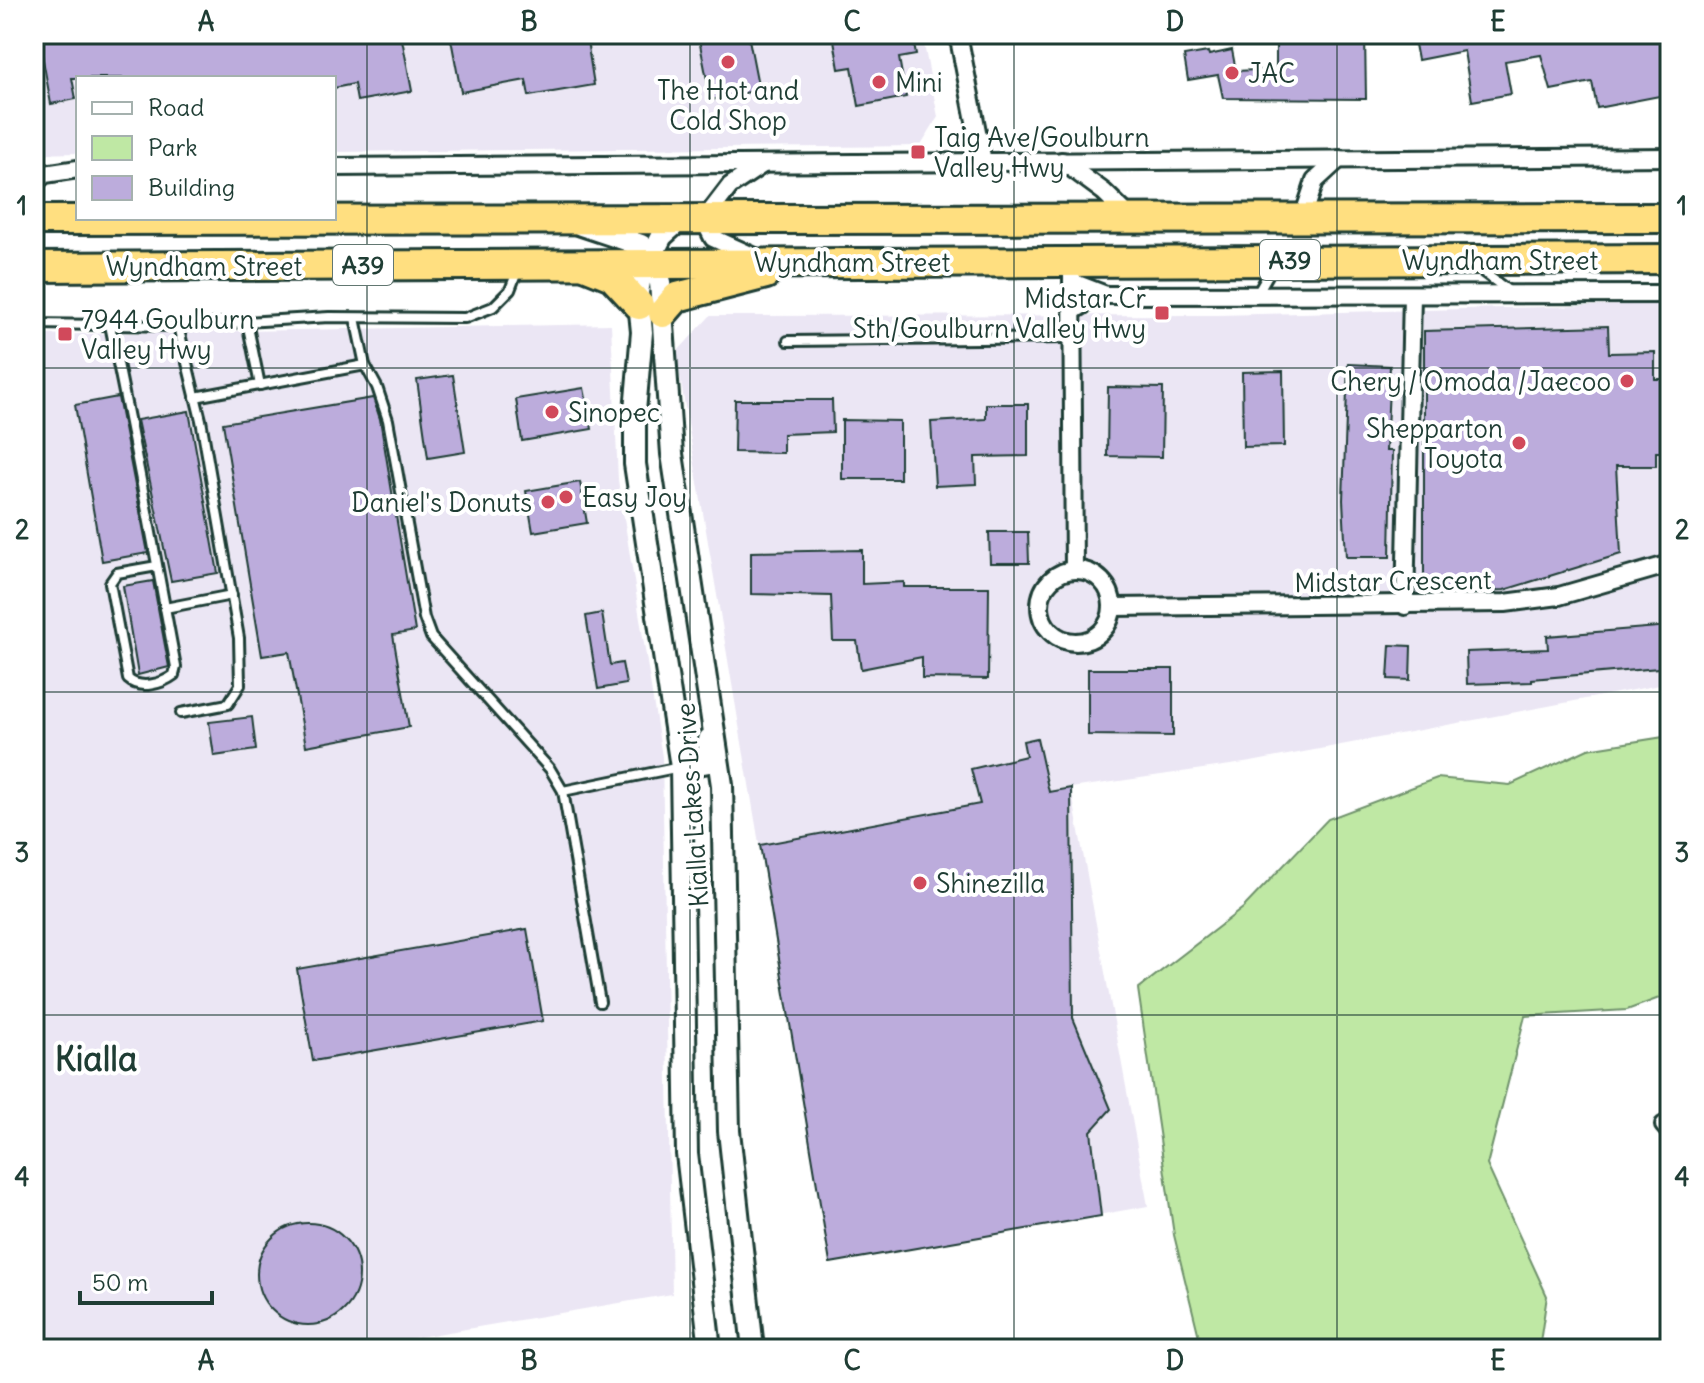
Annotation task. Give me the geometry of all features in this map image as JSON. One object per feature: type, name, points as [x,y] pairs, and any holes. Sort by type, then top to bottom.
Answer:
[{"type":"highway","name":"Wyndham Street","points":[[34,220],[1670,218]]},
{"type":"highway","points":[[1263,220],[1276,260]]},
{"type":"highway","points":[[1302,220],[1313,260]]},
{"type":"highway","points":[[478,221],[500,234],[520,264]]},
{"type":"highway","points":[[34,248],[74,266]]},
{"type":"highway","name":"Wyndham Street","points":[[34,267],[650,261],[1072,271],[1276,260],[1670,259]]},
{"type":"highway","points":[[577,263],[612,276],[651,309],[677,297],[806,263]]},
{"type":"street","points":[[958,34],[983,162]]},
{"type":"street","points":[[336,167],[1670,157]]},
{"type":"street","points":[[1302,220],[1315,181],[1339,159]]},
{"type":"street","points":[[1062,161],[1104,192],[1133,220]]},
{"type":"street","points":[[650,261],[662,236],[692,220],[730,186],[765,163]]},
{"type":"street","points":[[34,183],[45,174],[76,169]]},
{"type":"street","points":[[566,220],[641,245],[650,261]]},
{"type":"street","points":[[692,220],[713,238],[770,263]]},
{"type":"street","name":"Kialla Lakes Drive","points":[[650,261],[660,282],[642,332],[635,447],[681,767],[687,1154],[710,1349]]},
{"type":"street","points":[[1072,271],[1106,295],[1670,294]]},
{"type":"street","points":[[1072,271],[1074,570]]},
{"type":"street","points":[[1405,606],[1412,295]]},
{"type":"street","name":"Kialla Lakes Drive","points":[[651,309],[708,675],[726,841],[729,1131],[753,1349]]},
{"type":"street","points":[[635,447],[671,442]]},
{"type":"street","name":"Midstar Crescent","points":[[1112,607],[1505,603],[1559,596],[1670,564]]},
{"type":"street","points":[[1074,570],[1098,578],[1106,587],[1112,607],[1103,631],[1093,638],[1073,642],[1051,632],[1043,622],[1042,595],[1056,576],[1074,570]]},
{"type":"street","points":[[681,767],[705,764],[711,757],[708,675]]},
{"type":"lane","points":[[1256,295],[1276,260]]},
{"type":"lane","points":[[1467,260],[1514,295]]},
{"type":"lane","points":[[34,324],[178,326],[355,318],[465,318],[493,307],[510,290],[520,264]]},
{"type":"lane","points":[[1072,317],[1106,295]]},
{"type":"lane","points":[[355,318],[365,365],[388,420],[424,618],[431,637],[550,769],[563,791],[600,1002]]},
{"type":"lane","points":[[247,322],[260,385]]},
{"type":"lane","points":[[110,325],[157,566],[165,608],[174,675],[167,680],[133,684],[128,679],[110,583],[117,573],[157,566]]},
{"type":"lane","points":[[178,326],[195,397],[232,595],[239,638],[240,685],[228,704],[181,713]]},
{"type":"lane","points":[[788,341],[1072,338]]},
{"type":"lane","points":[[195,397],[365,365]]},
{"type":"lane","points":[[165,608],[232,595]]},
{"type":"lane","points":[[563,791],[681,767]]},
{"type":"shaded area","points":[[34,34],[922,34],[938,117],[920,146],[336,152],[336,76],[76,76],[76,153],[34,154]]},
{"type":"shaded area","points":[[1670,304],[1670,683],[1251,762],[1071,788],[1148,1206],[830,1263],[676,353],[710,316],[1217,315]]},
{"type":"shaded area","points":[[611,324],[618,480],[662,757],[672,1294],[349,1349],[34,1349],[34,335]]},
{"type":"green space","points":[[1670,736],[1670,994],[1627,1010],[1525,1016],[1487,1165],[1547,1296],[1539,1349],[1202,1349],[1174,1235],[1138,989],[1243,908],[1328,819],[1437,778],[1510,785],[1588,749]]},
{"type":"building","points":[[34,34],[401,34],[412,91],[357,101],[354,84],[336,88],[336,76],[76,76],[72,78],[76,99],[51,104],[42,54],[34,55]]},
{"type":"building","points":[[450,34],[586,34],[594,85],[529,96],[526,80],[461,92]]},
{"type":"building","name":"The Hot and Cold Shop","points":[[698,34],[748,34],[759,90],[711,100]]},
{"type":"building","points":[[833,34],[912,34],[916,55],[899,58],[906,97],[859,106],[852,67],[839,69]]},
{"type":"building","points":[[1276,34],[1365,34],[1366,99],[1223,98],[1218,75],[1188,80],[1184,56],[1208,52],[1209,55],[1232,50],[1236,71],[1276,69]]},
{"type":"building","points":[[1413,34],[1670,34],[1670,94],[1597,108],[1592,82],[1551,90],[1541,55],[1505,61],[1511,94],[1472,101],[1464,51],[1418,60]]},
{"type":"building","name":"Shepparton Toyota","points":[[1608,326],[1609,353],[1655,352],[1655,379],[1670,379],[1670,452],[1656,452],[1656,466],[1616,466],[1621,554],[1504,590],[1424,593],[1424,331]]},
{"type":"building","points":[[1348,364],[1390,366],[1386,451],[1392,451],[1390,557],[1346,557],[1343,500]]},
{"type":"building","points":[[1283,371],[1284,446],[1243,447],[1242,372]]},
{"type":"building","points":[[453,375],[465,452],[428,458],[417,380]]},
{"type":"building","points":[[1108,387],[1163,388],[1162,457],[1107,456]]},
{"type":"building","points":[[584,388],[592,429],[522,441],[516,399]]},
{"type":"building","points":[[118,397],[148,553],[102,561],[75,405]]},
{"type":"building","points":[[373,398],[380,419],[415,631],[393,635],[409,727],[306,746],[289,652],[262,656],[223,423]]},
{"type":"building","points":[[735,400],[832,400],[833,432],[783,434],[783,453],[734,452]]},
{"type":"building","points":[[986,404],[1028,404],[1028,456],[975,457],[976,484],[935,486],[931,422],[986,419]]},
{"type":"building","points":[[189,411],[218,573],[171,581],[137,420]]},
{"type":"building","points":[[842,420],[900,421],[900,479],[842,479]]},
{"type":"building","points":[[580,482],[587,523],[533,532],[526,491]]},
{"type":"building","points":[[989,532],[1028,532],[1029,563],[990,563]]},
{"type":"building","points":[[862,550],[862,584],[904,582],[904,587],[989,587],[988,679],[922,678],[922,657],[861,669],[857,641],[833,641],[831,596],[751,594],[751,552]]},
{"type":"building","points":[[153,581],[169,667],[138,675],[123,586]]},
{"type":"building","points":[[602,613],[610,665],[622,663],[626,684],[598,689],[586,616]]},
{"type":"building","points":[[1670,626],[1670,667],[1532,679],[1532,682],[1467,684],[1466,652],[1548,649],[1547,636]]},
{"type":"building","points":[[1390,645],[1411,646],[1410,680],[1388,679]]},
{"type":"building","points":[[1088,669],[1173,669],[1173,736],[1088,735]]},
{"type":"building","points":[[252,717],[256,750],[214,756],[209,722]]},
{"type":"building","points":[[1037,738],[1049,792],[1071,788],[1073,1018],[1111,1109],[1091,1131],[1101,1216],[830,1263],[760,845],[980,804],[971,769],[1026,756],[1023,741]]},
{"type":"building","points":[[527,929],[543,1021],[313,1061],[297,969]]},
{"type":"building","points":[[308,1223],[327,1227],[344,1238],[355,1255],[359,1274],[355,1293],[344,1310],[327,1321],[308,1325],[289,1321],[272,1310],[261,1293],[257,1274],[261,1255],[272,1238],[289,1227]]},
{"type":"place","name":"The Hot and Cold Shop","points":[[728,62]]},
{"type":"place","name":"JAC","points":[[1232,73]]},
{"type":"place","name":"Mini","points":[[879,82]]},
{"type":"place","name":"Taig Ave/Goulburn Valley Hwy","points":[[918,152]]},
{"type":"place","name":"Midstar Cr Sth/Goulburn Valley Hwy","points":[[1162,313]]},
{"type":"place","name":"7944 Goulburn Valley Hwy","points":[[65,334]]},
{"type":"place","name":"Chery / Omoda /Jaecoo","points":[[1627,381]]},
{"type":"place","name":"Sinopec","points":[[552,412]]},
{"type":"place","name":"Shepparton Toyota","points":[[1519,443]]},
{"type":"place","name":"Easy Joy","points":[[566,497]]},
{"type":"place","name":"Daniel's Donuts","points":[[548,502]]},
{"type":"place","name":"Shinezilla","points":[[920,883]]},
{"type":"district","name":"Kialla","points":[[96,1058]]}]
